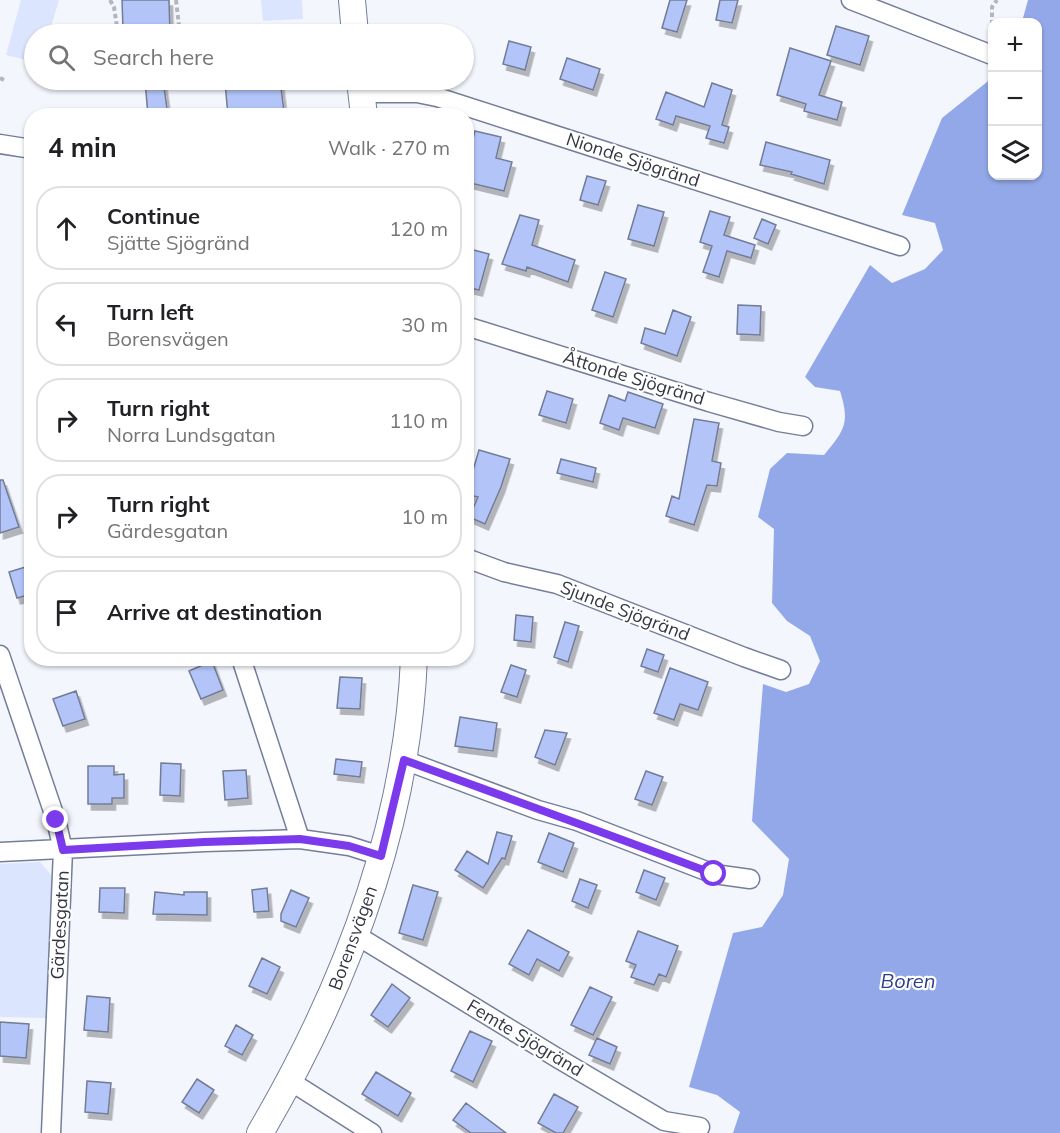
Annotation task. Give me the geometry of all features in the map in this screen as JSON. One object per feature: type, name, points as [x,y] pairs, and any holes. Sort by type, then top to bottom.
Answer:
[{"type":"street","points":[[352,0],[354,24]]},
{"type":"street","points":[[851,0],[988,53]]},
{"type":"street","name":"Nionde Sjögränd","points":[[362,96],[417,93],[468,108]]},
{"type":"street","name":"Nionde Sjögränd","points":[[474,110],[900,246]]},
{"type":"street","points":[[0,144],[24,148]]},
{"type":"street","name":"Åttonde Sjögränd","points":[[474,329],[709,402],[779,422],[803,426]]},
{"type":"street","name":"Sjunde Sjögränd","points":[[474,561],[504,572],[557,584],[744,657],[781,669]]},
{"type":"street","name":"Gärdesgatan","points":[[0,655],[56,820],[63,850],[51,1133]]},
{"type":"street","points":[[244,666],[300,839]]},
{"type":"street","name":"Borensvägen","points":[[260,1133],[290,1081],[331,998],[356,934],[381,856],[404,760],[413,666]]},
{"type":"street","points":[[404,760],[538,810],[577,821],[714,874],[750,879]]},
{"type":"street","points":[[0,852],[300,839],[349,846],[381,856]]},
{"type":"street","name":"Femte Sjögränd","points":[[356,934],[664,1121],[700,1127]]},
{"type":"street","points":[[290,1081],[372,1133]]},
{"type":"path","points":[[110,0],[114,7],[117,24]]},
{"type":"path","points":[[176,0],[179,24]]},
{"type":"path","points":[[992,18],[992,7],[997,0]]},
{"type":"shaded area","points":[[21,0],[59,0],[52,24],[24,24],[24,60],[6,55]]},
{"type":"shaded area","points":[[261,0],[302,0],[303,19],[263,21]]},
{"type":"shaded area","points":[[40,862],[53,877],[46,1018],[0,1017],[0,864]]},
{"type":"water","name":"Boren","points":[[1028,0],[1060,0],[1060,1133],[733,1133],[740,1112],[717,1095],[689,1087],[733,933],[762,927],[783,895],[789,859],[752,821],[763,684],[786,692],[809,684],[820,661],[810,636],[787,621],[772,603],[774,529],[758,517],[770,469],[787,453],[824,455],[844,426],[845,411],[840,391],[815,387],[805,377],[870,265],[892,283],[925,269],[943,250],[935,223],[902,215],[942,118],[988,81],[988,180],[1042,180],[1042,18],[1023,18]]},
{"type":"building","points":[[122,0],[169,0],[170,24],[123,24]]},
{"type":"building","points":[[670,0],[687,0],[677,32],[662,28]]},
{"type":"building","points":[[720,0],[738,0],[732,23],[716,20]]},
{"type":"building","points":[[836,26],[869,36],[860,65],[827,55]]},
{"type":"building","points":[[509,41],[531,47],[525,70],[503,64]]},
{"type":"building","points":[[790,48],[831,61],[819,95],[842,102],[837,120],[804,111],[806,104],[777,95]]},
{"type":"building","points":[[567,58],[600,69],[593,90],[560,79]]},
{"type":"building","points":[[712,83],[732,90],[722,125],[729,127],[724,143],[706,138],[710,126],[676,116],[673,125],[656,119],[666,92],[704,107]]},
{"type":"building","points":[[146,90],[164,90],[167,108],[147,108]]},
{"type":"building","points":[[226,90],[281,90],[284,108],[227,108]]},
{"type":"building","points":[[475,131],[501,137],[496,158],[512,162],[504,191],[474,184]]},
{"type":"building","points":[[766,142],[830,160],[824,184],[791,174],[792,172],[760,165]]},
{"type":"building","points":[[587,176],[606,181],[598,205],[580,200]]},
{"type":"building","points":[[638,205],[664,212],[654,246],[628,239]]},
{"type":"building","points":[[710,211],[730,217],[724,235],[755,245],[751,258],[727,251],[719,277],[703,272],[712,246],[700,242]]},
{"type":"building","points":[[520,215],[539,220],[532,245],[575,260],[568,282],[527,267],[526,271],[502,264]]},
{"type":"building","points":[[762,219],[776,225],[768,244],[754,238]]},
{"type":"building","points":[[474,250],[489,254],[479,290],[474,289]]},
{"type":"building","points":[[605,272],[626,279],[613,317],[592,310]]},
{"type":"building","points":[[738,305],[761,306],[760,335],[737,334]]},
{"type":"building","points":[[673,310],[691,317],[677,356],[641,343],[645,328],[665,334]]},
{"type":"building","points":[[547,391],[573,399],[566,423],[539,415]]},
{"type":"building","points":[[628,392],[663,404],[655,428],[623,418],[619,430],[600,423],[609,395],[625,401]]},
{"type":"building","points":[[694,419],[719,423],[712,461],[721,463],[717,486],[707,485],[694,525],[666,516],[672,496],[679,499]]},
{"type":"building","points":[[479,450],[510,459],[485,524],[474,519],[474,506],[478,497],[474,496],[474,467]]},
{"type":"building","points":[[561,459],[596,468],[593,482],[557,473]]},
{"type":"building","points":[[0,480],[3,480],[19,527],[0,533]]},
{"type":"building","points":[[24,567],[24,596],[17,598],[9,572]]},
{"type":"building","points":[[516,615],[533,617],[531,642],[514,640]]},
{"type":"building","points":[[565,622],[579,626],[568,662],[554,657]]},
{"type":"building","points":[[647,649],[664,655],[658,672],[641,666]]},
{"type":"building","points":[[511,665],[526,670],[517,697],[501,692]]},
{"type":"building","points":[[200,666],[214,666],[223,690],[201,699],[189,671]]},
{"type":"building","points":[[670,668],[708,682],[698,710],[680,704],[674,720],[654,713]]},
{"type":"building","points":[[340,677],[362,678],[360,709],[337,708]]},
{"type":"building","points":[[76,691],[85,719],[63,726],[53,699]]},
{"type":"building","points":[[460,717],[497,723],[493,751],[455,746]]},
{"type":"building","points":[[545,730],[567,733],[555,765],[535,757]]},
{"type":"building","points":[[336,759],[362,762],[360,777],[334,774]]},
{"type":"building","points":[[161,763],[181,764],[180,796],[160,795]]},
{"type":"building","points":[[88,766],[114,766],[114,775],[124,774],[124,798],[112,798],[112,804],[88,804]]},
{"type":"building","points":[[246,770],[248,798],[225,800],[223,771]]},
{"type":"building","points":[[646,771],[663,777],[652,805],[635,799]]},
{"type":"building","points":[[497,832],[512,836],[505,859],[502,858],[483,888],[455,870],[467,851],[488,864]]},
{"type":"building","points":[[549,833],[574,843],[563,872],[538,862]]},
{"type":"building","points":[[644,870],[665,878],[656,900],[636,892]]},
{"type":"building","points":[[580,879],[597,885],[588,908],[572,901]]},
{"type":"building","points":[[413,885],[438,892],[423,940],[399,933]]},
{"type":"building","points":[[100,888],[125,888],[124,913],[99,912]]},
{"type":"building","points":[[267,888],[269,911],[254,912],[252,890]]},
{"type":"building","points":[[291,890],[309,898],[296,927],[281,921],[281,914]]},
{"type":"building","points":[[155,892],[184,895],[184,892],[207,892],[207,915],[153,914]]},
{"type":"building","points":[[528,930],[569,952],[559,971],[537,959],[529,975],[509,964]]},
{"type":"building","points":[[638,931],[678,946],[666,977],[659,974],[654,985],[631,977],[636,965],[626,961]]},
{"type":"building","points":[[262,958],[280,967],[267,994],[249,986]]},
{"type":"building","points":[[392,984],[410,998],[388,1027],[371,1015]]},
{"type":"building","points":[[590,987],[612,997],[593,1035],[571,1025]]},
{"type":"building","points":[[87,996],[110,998],[108,1032],[84,1030]]},
{"type":"building","points":[[0,1022],[29,1024],[26,1058],[0,1056]]},
{"type":"building","points":[[236,1025],[253,1035],[242,1055],[225,1046]]},
{"type":"building","points":[[470,1031],[492,1041],[473,1082],[451,1071]]},
{"type":"building","points":[[597,1038],[617,1047],[610,1064],[589,1055]]},
{"type":"building","points":[[376,1072],[411,1093],[398,1116],[362,1094]]},
{"type":"building","points":[[197,1079],[214,1090],[199,1113],[182,1102]]},
{"type":"building","points":[[87,1081],[111,1083],[108,1114],[85,1112]]},
{"type":"building","points":[[554,1094],[578,1107],[563,1133],[556,1133],[538,1123]]},
{"type":"building","points":[[466,1103],[506,1133],[471,1133],[453,1120]]},
{"type":"route","points":[[56,820],[63,850],[300,839],[349,846],[381,856],[394,810],[404,760],[538,810],[577,821],[714,874]]}]
